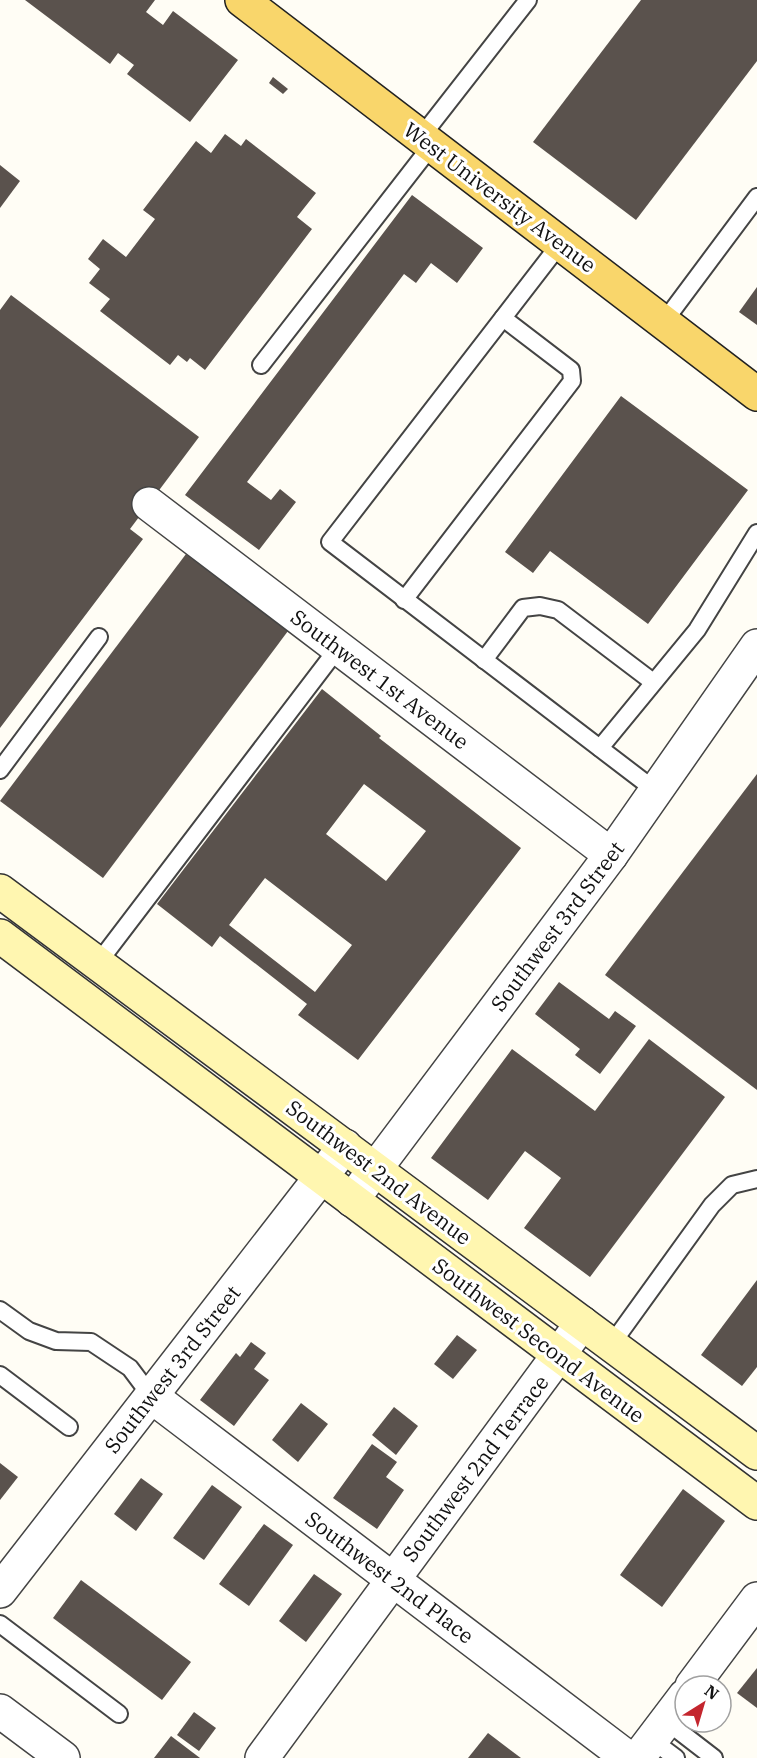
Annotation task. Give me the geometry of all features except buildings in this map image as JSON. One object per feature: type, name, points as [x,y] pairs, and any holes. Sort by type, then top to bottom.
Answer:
[{"type":"main road","name":"West University Avenue","points":[[242,0],[757,394]]},
{"type":"street","name":"Southwest 1st Avenue","points":[[149,504],[611,855]]},
{"type":"street","name":"Southwest 3rd Street","points":[[352,1200],[611,855],[757,646]]},
{"type":"street","name":"Southwest 2nd Avenue","points":[[0,891],[757,1453]]},
{"type":"street","points":[[37,964],[59,935]]},
{"type":"street","name":"Southwest 2nd Avenue","points":[[0,936],[321,1177]]},
{"type":"street","name":"Southwest 3rd Street","points":[[0,1592],[345,1146]]},
{"type":"street","name":"Southwest Second Avenue","points":[[321,1177],[757,1503]]},
{"type":"street","name":"Southwest 2nd Terrace","points":[[262,1758],[582,1323]]},
{"type":"street","name":"Southwest 2nd Place","points":[[151,1396],[393,1579],[652,1747]]},
{"type":"street","points":[[701,1674],[757,1599]]},
{"type":"street","points":[[0,1711],[63,1758]]},
{"type":"street","points":[[652,1747],[673,1715]]},
{"type":"lane","points":[[261,365],[528,0]]},
{"type":"lane","points":[[663,322],[757,197]]},
{"type":"lane","points":[[560,244],[331,540],[332,545],[656,791]]},
{"type":"lane","points":[[404,600],[572,381],[571,370],[503,318]]},
{"type":"lane","points":[[600,748],[697,630],[757,533]]},
{"type":"lane","points":[[484,660],[523,608],[540,606],[558,610],[653,682]]},
{"type":"lane","points":[[0,770],[99,637]]},
{"type":"lane","points":[[98,963],[338,648]]},
{"type":"lane","points":[[611,1345],[712,1205],[732,1185],[757,1179]]},
{"type":"lane","points":[[0,1310],[30,1331],[56,1341],[91,1342],[129,1368],[151,1396]]},
{"type":"lane","points":[[0,1375],[69,1427]]},
{"type":"lane","points":[[0,1624],[119,1714]]},
{"type":"lane","points":[[652,1747],[714,1758]]}]
